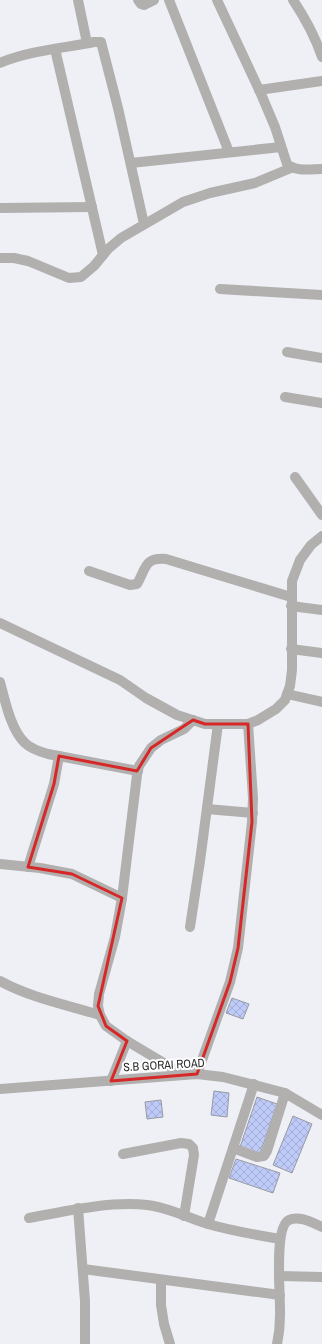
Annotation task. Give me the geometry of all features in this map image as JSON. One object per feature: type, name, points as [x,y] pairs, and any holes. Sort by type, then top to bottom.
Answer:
[{"type":"street","points":[[78,0],[87,43]]},
{"type":"street","points":[[138,0],[144,5],[154,0]]},
{"type":"street","points":[[170,0],[229,152]]},
{"type":"street","points":[[217,0],[259,90],[275,127],[287,164],[291,168]]},
{"type":"street","points":[[292,0],[309,25],[322,57]]},
{"type":"street","points":[[0,63],[12,58],[55,49],[101,42],[131,163],[144,224]]},
{"type":"street","points":[[55,49],[103,256]]},
{"type":"street","points":[[259,90],[322,81]]},
{"type":"street","points":[[131,163],[281,147]]},
{"type":"street","points":[[0,258],[14,258],[28,261],[69,278],[81,277],[121,238],[183,202],[255,183],[291,168],[322,169]]},
{"type":"street","points":[[0,208],[92,207]]},
{"type":"street","points":[[220,290],[322,295]]},
{"type":"street","points":[[287,352],[322,358]]},
{"type":"street","points":[[285,397],[322,403]]},
{"type":"street","points":[[295,477],[322,515]]},
{"type":"street","points":[[0,623],[120,680],[146,698],[177,715],[204,724],[248,724],[276,709],[285,700],[290,686],[292,650],[292,581],[300,560],[312,544],[322,536]]},
{"type":"street","points":[[89,571],[130,586],[134,586],[139,580],[147,564],[158,558],[166,559],[291,602],[322,610]]},
{"type":"street","points":[[292,650],[322,653]]},
{"type":"street","points":[[0,682],[3,704],[16,730],[26,744],[48,754],[138,771]]},
{"type":"street","points":[[287,694],[322,702]]},
{"type":"street","points":[[184,1075],[127,1041],[106,1026],[100,1015],[98,1006],[99,994],[115,937],[122,898],[138,771],[142,761],[151,748],[161,740],[184,729],[193,720]]},
{"type":"street","points":[[190,927],[218,724]]},
{"type":"street","points":[[197,1074],[230,982],[238,948],[253,798],[248,724]]},
{"type":"street","points":[[28,867],[54,784],[59,756]]},
{"type":"street","points":[[207,809],[252,813]]},
{"type":"street","points":[[0,864],[72,874],[122,898]]},
{"type":"street","points":[[0,981],[27,993],[100,1015]]},
{"type":"street","points":[[111,1081],[127,1041]]},
{"type":"street","name":"S.B GORAI ROAD","points":[[0,1089],[197,1074],[223,1077],[285,1093],[322,1115]]},
{"type":"street","points":[[208,1224],[254,1084]]},
{"type":"street","points":[[233,1148],[257,1156],[264,1156],[267,1151],[285,1093]]},
{"type":"street","points":[[123,1154],[181,1143],[189,1144],[193,1148],[194,1155],[184,1216]]},
{"type":"street","points":[[29,1218],[78,1208],[132,1204],[148,1205],[160,1207],[208,1224],[280,1240]]},
{"type":"street","points":[[78,1208],[85,1301],[85,1344]]},
{"type":"street","points":[[277,1344],[280,1316],[280,1240],[282,1230],[285,1223],[291,1219],[303,1220],[322,1227]]},
{"type":"street","points":[[83,1269],[280,1295]]},
{"type":"street","points":[[280,1276],[322,1277]]},
{"type":"street","points":[[161,1280],[161,1305],[164,1324],[170,1344]]},
{"type":"highlighted area","points":[[193,720],[205,724],[248,724],[252,822],[238,948],[230,982],[197,1074],[111,1081],[127,1041],[106,1026],[98,1006],[122,898],[72,874],[28,867],[54,784],[59,756],[137,771],[151,748]]},
{"type":"building","points":[[232,998],[249,1004],[243,1019],[226,1013]]},
{"type":"building","points":[[214,1091],[229,1093],[227,1117],[211,1115]]},
{"type":"building","points":[[257,1097],[277,1104],[260,1154],[240,1147]]},
{"type":"building","points":[[161,1100],[163,1117],[147,1119],[145,1102]]},
{"type":"building","points":[[293,1116],[312,1124],[292,1173],[273,1165]]},
{"type":"building","points":[[236,1159],[280,1173],[273,1193],[229,1178]]}]
